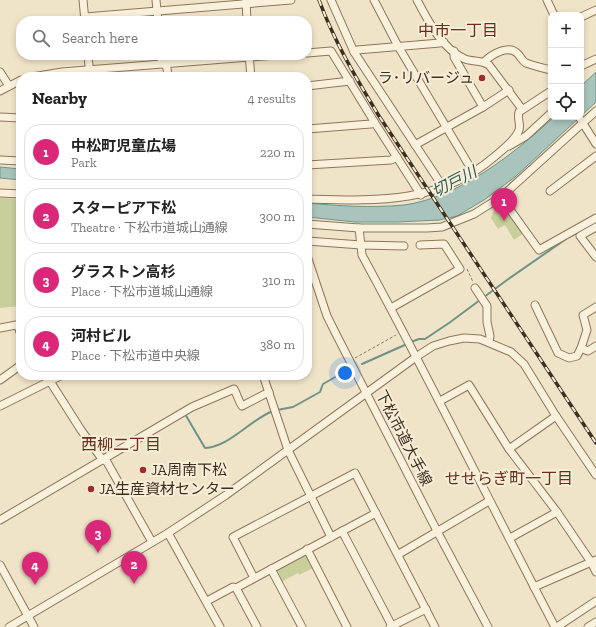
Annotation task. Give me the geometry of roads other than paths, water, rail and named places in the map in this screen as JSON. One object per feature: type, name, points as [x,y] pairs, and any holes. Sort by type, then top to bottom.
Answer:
[{"type":"street","points":[[83,0],[85,16]]},
{"type":"street","points":[[156,0],[158,16]]},
{"type":"street","points":[[112,16],[246,2],[291,0]]},
{"type":"street","points":[[331,0],[354,52],[442,186]]},
{"type":"street","points":[[374,0],[398,46],[473,172]]},
{"type":"street","points":[[417,0],[428,23],[436,34],[465,59],[484,62],[489,65],[522,109]]},
{"type":"street","points":[[546,0],[552,12]]},
{"type":"street","points":[[246,2],[247,16]]},
{"type":"street","points":[[584,16],[596,10]]},
{"type":"street","points":[[354,52],[357,50],[440,44],[444,42]]},
{"type":"street","points":[[484,62],[493,55],[508,49],[518,54],[525,62],[548,69]]},
{"type":"street","points":[[312,53],[332,51],[375,123],[421,195]]},
{"type":"street","points":[[454,51],[454,57],[483,107]]},
{"type":"street","points":[[584,65],[596,59]]},
{"type":"street","points":[[89,60],[90,72]]},
{"type":"street","points":[[162,60],[167,68],[167,72]]},
{"type":"street","points":[[103,72],[164,63],[200,60]]},
{"type":"street","points":[[249,60],[251,72]]},
{"type":"street","points":[[0,72],[9,86]]},
{"type":"street","points":[[312,85],[350,81]]},
{"type":"street","points":[[0,91],[16,82]]},
{"type":"street","points":[[415,145],[483,107],[509,90]]},
{"type":"street","points":[[312,199],[367,201],[396,199],[421,195],[442,186],[481,168],[503,149],[515,136],[519,129],[519,112],[548,93]]},
{"type":"street","points":[[584,118],[596,111]]},
{"type":"street","points":[[503,149],[526,136],[548,116]]},
{"type":"street","points":[[0,117],[16,118]]},
{"type":"street","points":[[312,224],[359,228],[442,227],[474,214],[501,196],[581,120],[596,144]]},
{"type":"street","points":[[312,129],[375,123]]},
{"type":"street","points":[[550,191],[596,156]]},
{"type":"street","points":[[312,165],[391,160],[397,158]]},
{"type":"street","points":[[0,160],[16,160]]},
{"type":"street","points":[[0,193],[16,194]]},
{"type":"street","points":[[501,196],[539,250],[596,218]]},
{"type":"street","points":[[596,227],[580,236],[596,257]]},
{"type":"street","points":[[359,228],[362,255],[440,401],[489,501],[556,627],[596,601]]},
{"type":"street","points":[[312,241],[361,246],[404,246]]},
{"type":"street","points":[[391,308],[460,269],[444,244],[420,245]]},
{"type":"street","name":"下松市道大手線","points":[[312,271],[327,316],[488,627]]},
{"type":"street","points":[[475,288],[487,306],[490,336],[489,342]]},
{"type":"street","points":[[535,305],[558,353],[569,358],[577,356],[582,348],[587,330],[583,315],[596,307]]},
{"type":"street","points":[[0,328],[16,325]]},
{"type":"street","points":[[9,627],[168,533],[226,495],[416,357],[433,346],[449,341],[464,338],[480,339],[511,352],[524,364],[556,416],[596,475]]},
{"type":"street","points":[[582,348],[588,351],[596,346]]},
{"type":"street","points":[[1,377],[16,368]]},
{"type":"street","points":[[0,406],[45,380]]},
{"type":"street","points":[[49,380],[81,430],[102,459],[106,462],[152,542]]},
{"type":"street","points":[[265,380],[288,450],[331,537]]},
{"type":"street","points":[[440,401],[469,385],[509,449],[594,561],[596,572]]},
{"type":"street","points":[[0,520],[192,407],[234,389],[238,394],[239,401],[242,406],[269,392]]},
{"type":"street","points":[[509,449],[556,416]]},
{"type":"street","points":[[254,578],[233,537],[355,473],[435,627]]},
{"type":"street","points":[[398,554],[489,501]]},
{"type":"street","points":[[510,538],[557,512]]},
{"type":"street","points":[[206,601],[233,587],[236,588],[376,513]]},
{"type":"street","points":[[342,531],[391,627],[426,609]]},
{"type":"street","points":[[168,533],[220,627]]},
{"type":"street","points":[[307,549],[347,627]]},
{"type":"street","points":[[534,587],[594,561]]},
{"type":"street","points":[[0,566],[34,627]]},
{"type":"street","points":[[271,569],[302,627]]},
{"type":"street","points":[[236,588],[257,627]]},
{"type":"street","points":[[588,627],[596,622]]},
{"type":"water","points":[[596,72],[596,102],[584,113],[584,84]]},
{"type":"water","points":[[551,120],[577,120],[515,177],[484,200],[457,216],[439,220],[397,222],[355,222],[312,218],[312,203],[392,206],[424,201],[465,184],[504,159]]},
{"type":"water","points":[[0,167],[16,169],[16,180],[0,178]]},
{"type":"waterway","points":[[569,237],[596,223]]},
{"type":"waterway","points":[[411,342],[419,339],[425,339],[566,239]]},
{"type":"waterway","points":[[362,364],[407,344]]},
{"type":"waterway","points":[[277,410],[293,407],[320,392],[323,384],[346,371]]},
{"type":"waterway","points":[[184,415],[185,414],[205,448],[214,447],[222,443],[256,420],[273,411]]},
{"type":"railway","points":[[319,0],[339,45],[379,116],[596,443]]},
{"type":"place","name":"ラ･リバージュ","points":[[482,78]]},
{"type":"place","name":"中松町児童広場","points":[[504,221]]},
{"type":"place","name":"JA周南下松","points":[[143,470]]},
{"type":"place","name":"JA生産資材センター","points":[[91,489]]},
{"type":"place","name":"グラストン高杉","points":[[98,553]]},
{"type":"place","name":"スターピア下松","points":[[134,584]]},
{"type":"place","name":"河村ビル","points":[[35,585]]},
{"type":"district","name":"中市一丁目","points":[[458,30]]},
{"type":"district","name":"西柳二丁目","points":[[121,444]]},
{"type":"district","name":"せせらぎ町一丁目","points":[[509,478]]},
{"type":"water label","name":"切戸川","points":[[454,181]]}]
